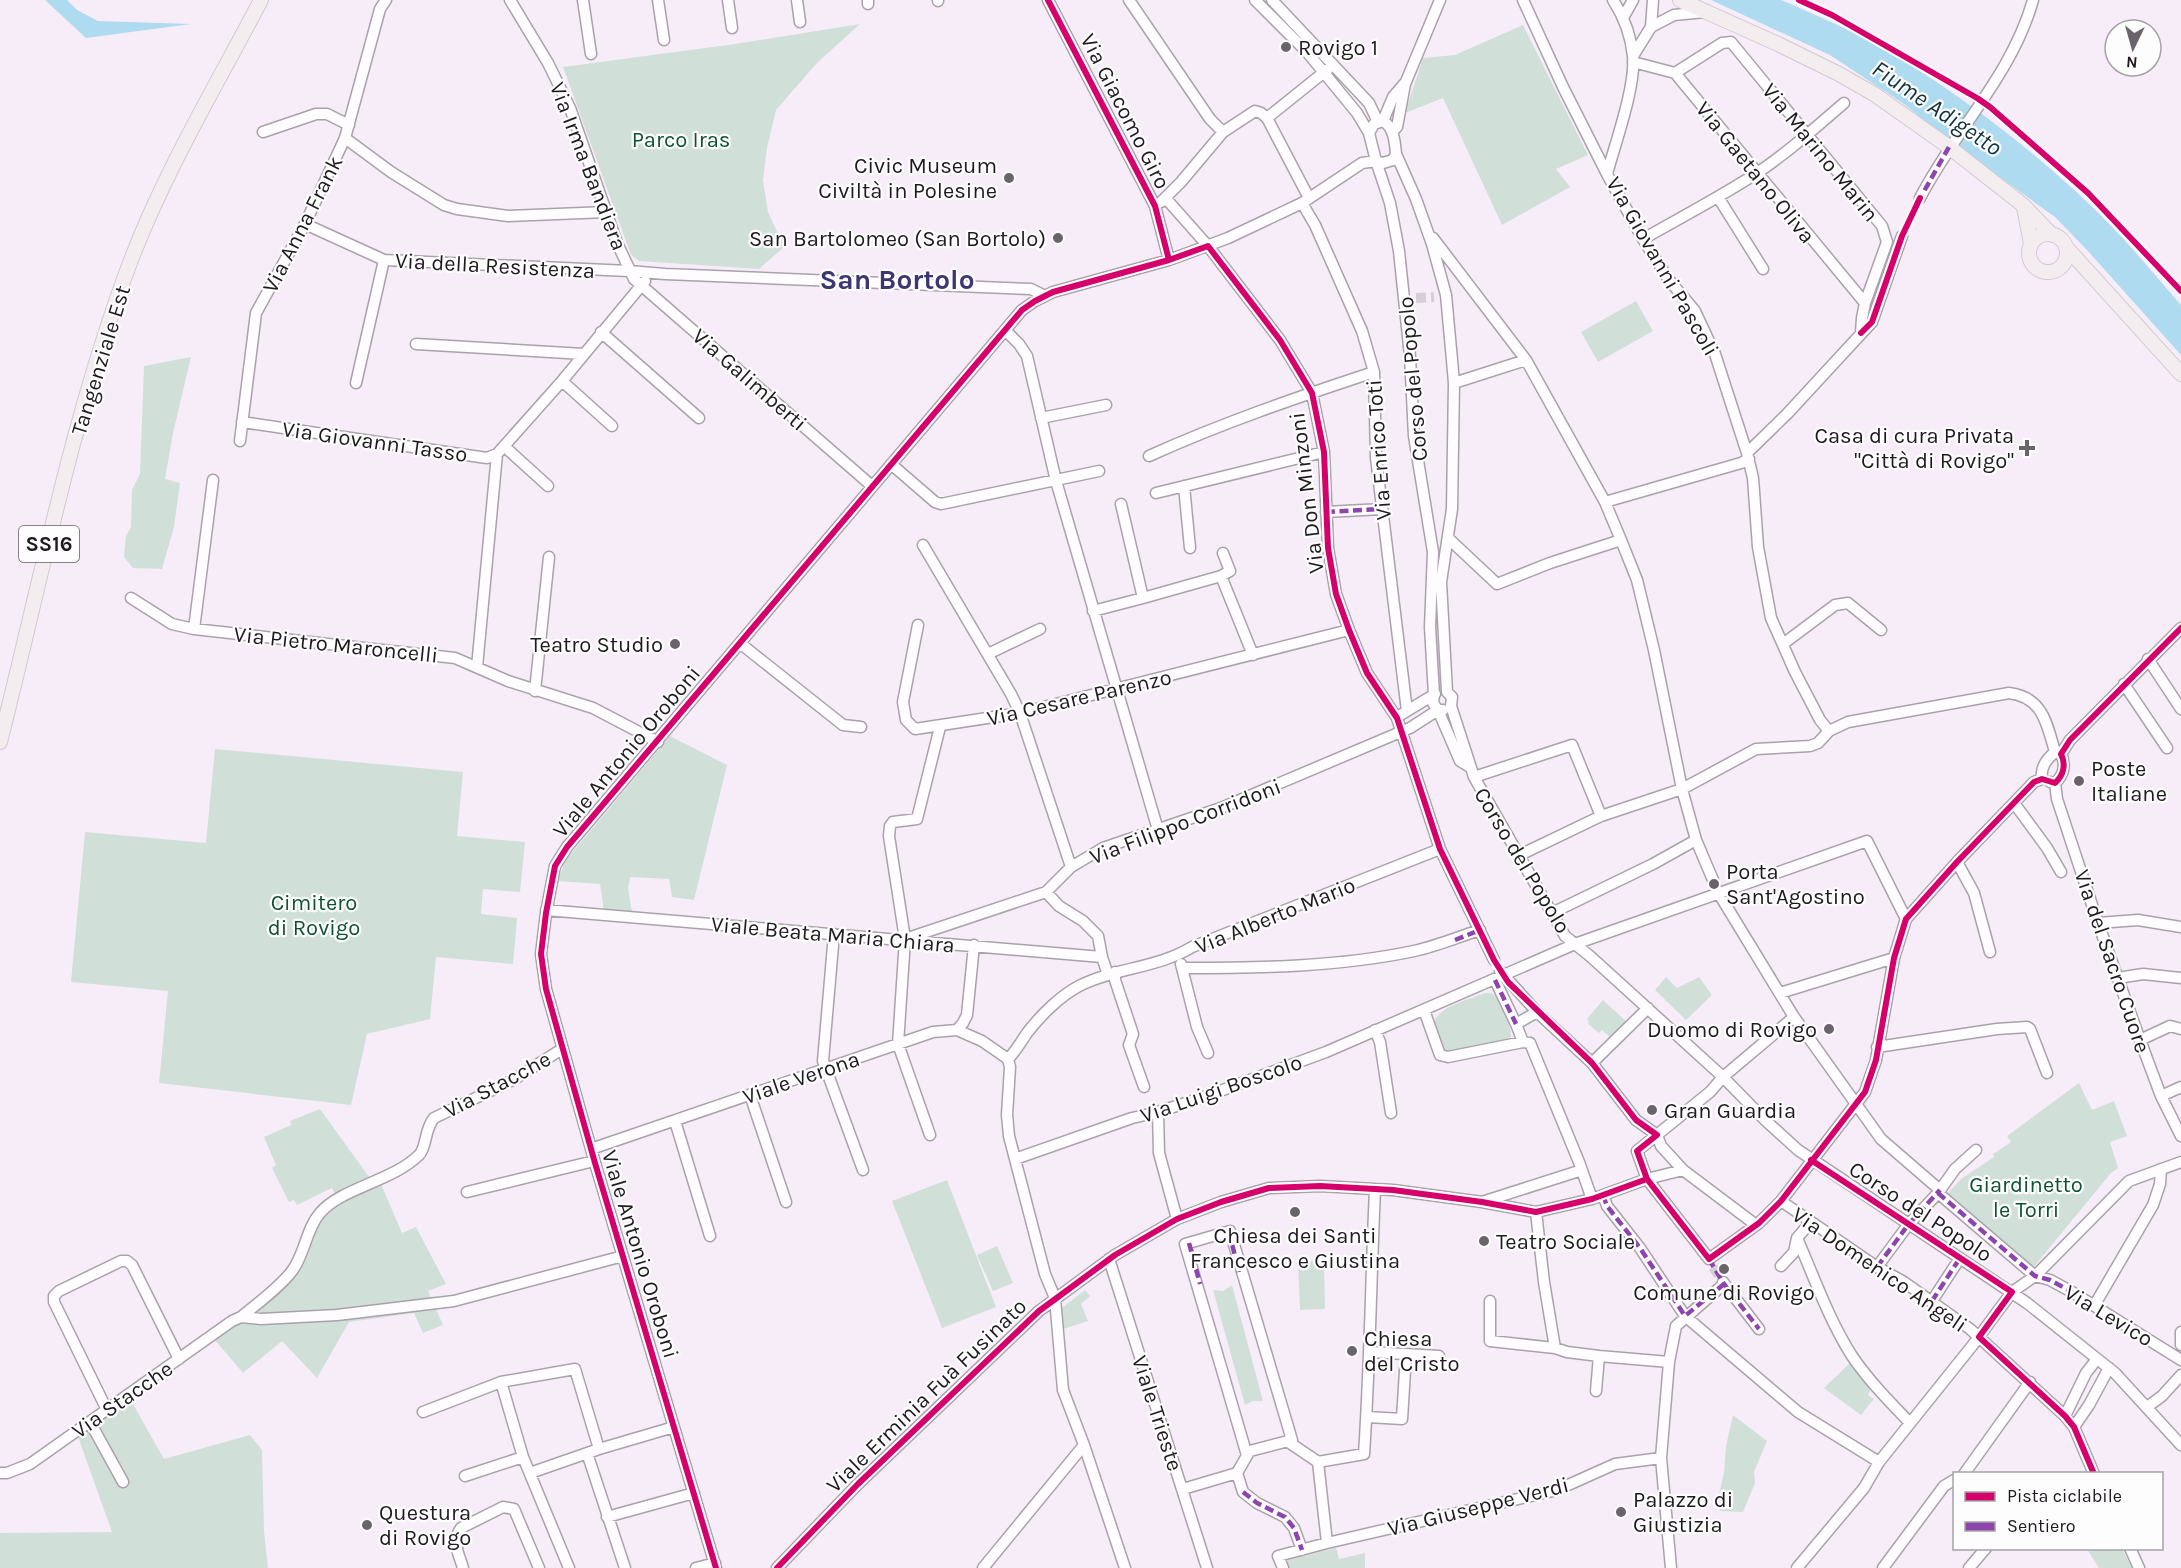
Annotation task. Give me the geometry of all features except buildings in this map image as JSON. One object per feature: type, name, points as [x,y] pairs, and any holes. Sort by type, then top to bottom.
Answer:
[{"type":"main road","name":"Tangenziale Est","points":[[0,742],[84,404],[132,259],[173,164],[261,0]]},
{"type":"main road","points":[[1680,0],[1839,74],[1874,94],[1950,145],[2023,205],[2052,235],[2058,238],[2181,374]]},
{"type":"main road","points":[[2023,205],[2031,244],[2029,256],[2035,267],[2046,272],[2066,267],[2073,268],[2094,278]]},
{"type":"main road","points":[[2031,244],[2040,236],[2052,235]]},
{"type":"main road","points":[[2058,269],[2066,260],[2066,247]]},
{"type":"street","name":"Via Anna Frank","points":[[240,441],[256,313],[305,224],[345,138],[383,5],[373,0]]},
{"type":"street","name":"Via Irma Bandiera","points":[[510,0],[548,63],[570,108],[629,271]]},
{"type":"street","points":[[583,0],[591,54]]},
{"type":"street","points":[[658,0],[664,40]]},
{"type":"street","points":[[728,0],[732,28]]},
{"type":"street","points":[[797,0],[800,22]]},
{"type":"street","name":"Via Giacomo Giro","points":[[1048,0],[1160,203],[1169,260]]},
{"type":"street","points":[[1129,0],[1210,119],[1223,132]]},
{"type":"street","points":[[1255,0],[1307,52],[1369,103],[1381,122]]},
{"type":"street","points":[[1263,9],[1272,0],[1328,68],[1369,133],[1374,124],[1381,122],[1388,124],[1392,132],[1397,127],[1405,84],[1440,0]]},
{"type":"street","points":[[1523,0],[1563,87],[1607,174]]},
{"type":"street","points":[[1614,0],[1624,16],[1633,59]]},
{"type":"street","points":[[1624,16],[1633,0]]},
{"type":"street","points":[[1633,59],[1651,27],[1653,0]]},
{"type":"street","points":[[1920,198],[1950,145],[1981,104],[2012,55],[2033,0]]},
{"type":"street","points":[[1651,27],[1674,15],[1705,12]]},
{"type":"street","name":"Via Marino Marin","points":[[1675,72],[1722,43],[1731,42],[1882,226],[1887,242],[1865,303],[1861,333]]},
{"type":"street","points":[[1633,59],[1675,72]]},
{"type":"street","name":"Via Giovanni Pascoli","points":[[1633,59],[1631,83],[1607,174],[1669,280],[1695,311],[1715,354],[1753,478],[1758,547],[1771,618],[1815,710],[1829,731]]},
{"type":"street","points":[[1160,203],[1223,132],[1255,111],[1267,118],[1328,68]]},
{"type":"street","name":"Via Gaetano Oliva","points":[[1675,72],[1865,303]]},
{"type":"street","points":[[1369,103],[1383,103],[1393,97],[1405,84]]},
{"type":"street","points":[[1381,122],[1393,97]]},
{"type":"street","points":[[1643,239],[1756,173],[1807,136],[1844,103]]},
{"type":"street","points":[[263,132],[315,114],[327,114],[349,125]]},
{"type":"street","name":"Via Enrico Toti","points":[[1267,118],[1362,331],[1374,372],[1376,458],[1407,711]]},
{"type":"street","name":"Corso del Popolo","points":[[1392,132],[1396,154],[1429,233],[1454,382],[1452,509],[1441,582],[1447,692],[1452,697],[1451,706],[1472,772]]},
{"type":"street","name":"Corso del Popolo","points":[[1369,133],[1390,202],[1410,297],[1414,436],[1432,552],[1430,627],[1433,703],[1460,760],[1472,772],[1565,936],[1648,1008],[1723,1077],[1765,1120],[1811,1160],[2012,1292],[2109,1368],[2181,1445]]},
{"type":"street","points":[[345,138],[409,183],[444,205],[457,209],[508,216],[607,212]]},
{"type":"street","points":[[1375,155],[1383,163],[1393,160],[1396,154]]},
{"type":"street","name":"Viale Antonio Oroboni","points":[[716,1566],[594,1161],[542,968],[541,954],[546,910],[555,866],[602,806],[1022,310],[1045,296],[1169,260],[1208,246],[1305,201],[1362,163],[1366,155],[1375,155]]},
{"type":"street","points":[[1718,197],[1763,269]]},
{"type":"street","name":"Via Giacomo Giro","points":[[1160,203],[1170,202],[1208,246]]},
{"type":"street","name":"Via della Resistenza","points":[[305,224],[384,260],[1031,289],[1045,296]]},
{"type":"street","name":"Via Levico","points":[[1429,233],[1526,360],[1605,502],[1637,580],[1654,650],[1682,789],[1696,840],[1715,887],[1794,1017],[1881,1139],[1939,1192],[2035,1276],[2050,1280],[2072,1292],[2181,1360]]},
{"type":"street","points":[[1605,502],[1741,464],[1872,322],[1902,236]]},
{"type":"street","name":"Via Don Minzoni","points":[[1208,246],[1280,340],[1312,393],[1324,452],[1328,548],[1336,594],[1367,673],[1397,718],[1440,849],[1494,960]]},
{"type":"street","points":[[356,383],[384,260]]},
{"type":"street","name":"Via Galimberti","points":[[629,271],[640,286],[873,486]]},
{"type":"street","points":[[477,667],[501,450],[562,381],[646,279],[661,274]]},
{"type":"street","points":[[650,294],[661,274]]},
{"type":"street","points":[[1005,330],[1027,356],[1056,481],[1158,830]]},
{"type":"street","points":[[601,332],[699,418]]},
{"type":"street","points":[[416,344],[584,354]]},
{"type":"street","points":[[1454,382],[1526,360]]},
{"type":"street","points":[[1149,456],[1181,441],[1374,372]]},
{"type":"street","points":[[562,381],[612,426]]},
{"type":"street","points":[[1041,418],[1106,405]]},
{"type":"street","name":"Via Giovanni Tasso","points":[[242,422],[487,458],[501,450]]},
{"type":"street","points":[[501,450],[548,486]]},
{"type":"street","points":[[1156,493],[1324,452]]},
{"type":"street","points":[[891,464],[935,502],[941,504],[1099,471]]},
{"type":"street","points":[[194,629],[213,480]]},
{"type":"street","points":[[1184,486],[1190,548]]},
{"type":"street","points":[[1121,504],[1143,598]]},
{"type":"street","points":[[1326,512],[1382,510]]},
{"type":"street","points":[[1448,538],[1497,584],[1550,563],[1621,540]]},
{"type":"street","points":[[923,545],[1020,713],[1071,867]]},
{"type":"street","points":[[1093,611],[1221,576],[1230,571],[1223,553]]},
{"type":"street","points":[[535,691],[549,557]]},
{"type":"street","points":[[1221,576],[1253,655]]},
{"type":"street","name":"Via Pietro Maroncelli","points":[[131,598],[171,624],[194,629],[437,654],[455,658],[535,691],[593,708],[658,742]]},
{"type":"street","points":[[1783,644],[1835,605],[1848,603],[1881,630]]},
{"type":"street","name":"Via Cesare Parenzo","points":[[918,625],[903,702],[906,720],[915,729],[1020,713],[1349,630]]},
{"type":"street","points":[[2042,779],[2043,766],[2181,628]]},
{"type":"street","points":[[987,654],[1040,629]]},
{"type":"street","points":[[741,644],[843,725],[861,728]]},
{"type":"street","points":[[2148,659],[2181,709]]},
{"type":"street","points":[[2124,684],[2168,748]]},
{"type":"street","points":[[1397,718],[1442,690],[1447,692]]},
{"type":"street","points":[[1520,855],[1601,816],[1682,789],[1756,749],[1810,746],[1818,743],[1829,731],[1848,722],[2009,693],[2022,694],[2032,701],[2040,709],[2058,753],[2064,761],[2061,778],[2055,783],[2042,779],[2034,782],[1906,919],[1894,958],[1876,1060],[1866,1092],[1781,1201],[1711,1263],[1647,1179],[1637,1151],[1710,1092],[1723,1077],[1794,1017]]},
{"type":"street","points":[[1438,710],[1445,710],[1451,706]]},
{"type":"street","name":"Via Filippo Corridoni","points":[[905,939],[1047,892],[1071,867],[1103,848],[1221,808],[1410,728],[1438,710]]},
{"type":"street","points":[[930,1135],[898,1044],[905,939],[889,837],[890,826],[893,822],[917,819],[940,727]]},
{"type":"street","name":"Corso del Popolo","points":[[1472,772],[1572,745],[1601,816]]},
{"type":"street","name":"Via del Sacro Cuore","points":[[2055,783],[2056,799],[2098,923],[2161,1096],[2181,1136]]},
{"type":"street","name":"Via del Sacro Cuore","points":[[2014,803],[2061,872]]},
{"type":"street","points":[[1552,913],[1653,864],[1696,840]]},
{"type":"street","name":"Via Luigi Boscolo","points":[[1015,1159],[1132,1118],[1158,1112],[1326,1052],[1499,976],[1715,887],[1867,841],[1906,919]]},
{"type":"street","name":"Via Alberto Mario","points":[[1008,1059],[1029,1031],[1051,1008],[1077,987],[1111,973],[1178,955],[1192,947],[1440,849]]},
{"type":"street","points":[[1957,862],[1974,893],[1990,952]]},
{"type":"street","points":[[1047,892],[1059,906],[1083,921],[1098,936],[1102,957],[1115,980],[1133,1034],[1129,1046],[1144,1086]]},
{"type":"street","name":"Viale Beata Maria Chiara","points":[[546,910],[1102,957]]},
{"type":"street","points":[[2098,923],[2138,920],[2181,927]]},
{"type":"street","points":[[1183,968],[1306,966],[1415,951],[1455,940],[1478,926]]},
{"type":"street","points":[[834,934],[823,1061],[863,1170]]},
{"type":"street","points":[[974,945],[967,1015],[957,1030],[982,1041],[1008,1059],[1010,1067],[1007,1115],[1009,1136],[1045,1274],[1054,1298],[1063,1390],[1084,1444],[1125,1568]]},
{"type":"street","points":[[1178,955],[1197,1027],[1208,1053]]},
{"type":"street","points":[[1780,993],[1894,958]]},
{"type":"street","points":[[2118,978],[2143,974],[2181,978]]},
{"type":"street","points":[[1499,976],[1592,1063],[1636,1120],[1657,1135],[1661,1146],[1683,1170],[1756,1225]]},
{"type":"street","points":[[1499,976],[1523,1042]]},
{"type":"street","points":[[1592,1063],[1648,1008]]},
{"type":"street","points":[[1424,1010],[1440,1055],[1448,1058],[1523,1042],[1530,1043],[1592,1199]]},
{"type":"street","points":[[1516,1024],[1537,1012]]},
{"type":"street","points":[[2140,1040],[2170,1026],[2181,1029]]},
{"type":"street","points":[[1877,1047],[1997,1029],[2027,1027],[2030,1029],[2047,1073]]},
{"type":"street","name":"Viale Verona","points":[[591,1149],[933,1032],[957,1030]]},
{"type":"street","points":[[1375,1030],[1380,1042],[1391,1113]]},
{"type":"street","name":"Via Stacche","points":[[0,1473],[8,1473],[30,1464],[232,1321],[241,1317],[292,1272],[315,1219],[321,1211],[338,1199],[392,1174],[420,1154],[429,1124],[434,1118],[513,1080],[562,1048]]},
{"type":"street","points":[[2161,1096],[2181,1087]]},
{"type":"street","points":[[750,1095],[786,1202]]},
{"type":"street","points":[[1158,1112],[1159,1153],[1177,1219]]},
{"type":"street","points":[[675,1121],[710,1236]]},
{"type":"street","points":[[1877,1267],[1908,1225],[1939,1192],[1955,1169],[1976,1150]]},
{"type":"street","points":[[466,1192],[594,1161]]},
{"type":"street","points":[[1797,1568],[1864,1488],[1879,1462],[2012,1292],[2035,1276],[2129,1181],[2181,1162]]},
{"type":"street","points":[[2094,1306],[2153,1205],[2160,1184],[2161,1169]]},
{"type":"street","points":[[1482,1202],[1582,1170]]},
{"type":"street","points":[[1555,1348],[1536,1212],[1592,1199],[1647,1179],[1683,1170]]},
{"type":"street","name":"Viale Erminia Fuà Fusinato","points":[[777,1568],[858,1484],[1054,1298],[1143,1237],[1177,1219],[1221,1202],[1269,1188],[1320,1185],[1448,1197],[1536,1212]]},
{"type":"street","points":[[1287,1441],[1318,1462],[1364,1454],[1375,1189]]},
{"type":"street","points":[[1603,1195],[1607,1206],[1640,1248],[1685,1316],[1798,1412],[1879,1462]]},
{"type":"street","name":"Via Domenico Angeli","points":[[1781,1201],[1810,1223],[1932,1301],[1979,1336],[2030,1382],[2074,1427],[2089,1472]]},
{"type":"street","points":[[1781,1266],[1794,1252],[1797,1238],[1810,1223]]},
{"type":"street","points":[[1230,1231],[1292,1440],[1246,1452],[1187,1244],[1230,1231]]},
{"type":"street","points":[[1229,1232],[1239,1272]]},
{"type":"street","points":[[1797,1238],[1838,1330],[1852,1355],[1873,1383],[1910,1423]]},
{"type":"street","points":[[1187,1244],[1200,1284]]},
{"type":"street","points":[[241,1317],[261,1319],[337,1315],[454,1301],[623,1256]]},
{"type":"street","points":[[1932,1301],[1960,1258]]},
{"type":"street","name":"Viale Trieste","points":[[1109,1259],[1207,1568]]},
{"type":"street","points":[[107,1410],[54,1302],[54,1296],[59,1291],[121,1261],[127,1261],[132,1265],[179,1359]]},
{"type":"street","points":[[1671,1568],[1661,1458],[1669,1362],[1676,1326],[1724,1283],[1759,1329]]},
{"type":"street","points":[[1490,1301],[1490,1341],[1555,1348],[1599,1356],[1669,1362]]},
{"type":"street","points":[[2181,1332],[2181,1345]]},
{"type":"street","points":[[1370,1352],[1439,1356]]},
{"type":"street","points":[[1366,1417],[1402,1419],[1406,1354]]},
{"type":"street","points":[[1596,1391],[1599,1356]]},
{"type":"street","points":[[2065,1416],[2086,1373],[2097,1359]]},
{"type":"street","points":[[2074,1427],[2109,1368]]},
{"type":"street","points":[[423,1412],[501,1382],[575,1369],[599,1449]]},
{"type":"street","points":[[2147,1407],[2162,1396],[2181,1375]]},
{"type":"street","points":[[501,1382],[523,1457],[569,1568]]},
{"type":"street","points":[[1965,1472],[2030,1382]]},
{"type":"street","points":[[90,1422],[123,1482]]},
{"type":"street","points":[[530,1473],[586,1453],[674,1427]]},
{"type":"street","points":[[983,1568],[1084,1444]]},
{"type":"street","points":[[1183,1489],[1237,1473],[1249,1452]]},
{"type":"street","points":[[586,1453],[625,1568]]},
{"type":"street","points":[[465,1476],[523,1457]]},
{"type":"street","name":"Via Giuseppe Verdi","points":[[1283,1568],[1278,1557],[1327,1543],[1557,1490],[1615,1464],[1661,1458]]},
{"type":"street","points":[[1318,1462],[1327,1543]]},
{"type":"street","points":[[1237,1473],[1244,1492],[1257,1503],[1285,1517],[1294,1528],[1302,1550]]},
{"type":"street","points":[[1883,1568],[1944,1486],[1953,1481]]},
{"type":"street","points":[[607,1517],[694,1493]]},
{"type":"street","points":[[463,1568],[455,1544],[458,1532],[461,1528],[503,1506],[514,1509],[539,1568]]},
{"type":"street","points":[[1969,1568],[1984,1550]]},
{"type":"street","points":[[2131,1550],[2139,1568]]},
{"type":"street","points":[[696,1568],[716,1566]]},
{"type":"green space","name":"Parco Iras","points":[[860,24],[817,63],[776,110],[767,148],[763,180],[768,212],[784,247],[759,269],[639,261],[631,255],[563,67],[735,44]]},
{"type":"green space","points":[[1523,25],[1588,155],[1556,169],[1570,187],[1502,225],[1443,98],[1405,113],[1423,58],[1455,55]]},
{"type":"green space","points":[[1636,301],[1653,331],[1598,362],[1581,332]]},
{"type":"green space","points":[[191,357],[165,479],[180,483],[174,527],[162,569],[133,568],[124,557],[126,536],[131,527],[132,490],[140,474],[144,366]]},
{"type":"green space","points":[[670,736],[727,765],[694,900],[672,897],[669,879],[630,877],[628,888],[632,912],[604,910],[600,884],[558,881],[565,861]]},
{"type":"green space","name":"Cimitero di Rovigo","points":[[215,749],[463,772],[457,836],[525,842],[520,892],[483,889],[481,914],[517,918],[513,964],[436,957],[430,1019],[367,1034],[351,1105],[159,1083],[168,991],[71,982],[85,832],[206,843]]},
{"type":"green space","points":[[1666,977],[1677,988],[1699,977],[1712,995],[1686,1020],[1655,990]]},
{"type":"green space","points":[[1485,993],[1494,994],[1501,1002],[1511,1037],[1449,1052],[1444,1051],[1434,1022],[1438,1016],[1449,1007]]},
{"type":"green space","points":[[1603,1000],[1627,1022],[1612,1039],[1602,1030],[1599,1033],[1588,1024],[1587,1019]]},
{"type":"green space","name":"Giardinetto le Torri","points":[[2079,1083],[2092,1110],[2114,1101],[2127,1136],[2110,1142],[2118,1168],[2111,1173],[2032,1269],[1945,1196],[1961,1179],[1994,1157],[1993,1154],[2011,1142],[2007,1136]]},
{"type":"green space","points":[[320,1109],[372,1181],[337,1198],[332,1188],[297,1205],[294,1200],[289,1202],[272,1168],[276,1165],[264,1137],[291,1125],[290,1121]]},
{"type":"green space","points":[[947,1180],[996,1307],[942,1328],[892,1201]]},
{"type":"green space","points":[[381,1184],[402,1233],[416,1227],[446,1284],[428,1291],[443,1325],[423,1333],[414,1313],[349,1322],[317,1378],[282,1341],[243,1373],[215,1340],[262,1306],[313,1236],[324,1215],[335,1205]]},
{"type":"green space","points":[[997,1246],[1013,1283],[993,1291],[977,1255]]},
{"type":"green space","points":[[1324,1261],[1325,1309],[1300,1310],[1298,1262]]},
{"type":"green space","points":[[1232,1285],[1263,1401],[1253,1401],[1245,1405],[1213,1290],[1223,1291]]},
{"type":"green space","points":[[1085,1290],[1090,1296],[1081,1304],[1088,1321],[1060,1330],[1058,1311]]},
{"type":"green space","points":[[1851,1362],[1871,1388],[1868,1395],[1874,1399],[1861,1415],[1824,1388]]},
{"type":"green space","points":[[129,1397],[164,1459],[250,1435],[262,1450],[264,1531],[268,1568],[0,1568],[0,1533],[112,1532],[77,1434]]},
{"type":"green space","points":[[1733,1415],[1767,1441],[1754,1472],[1755,1483],[1743,1512],[1720,1511],[1719,1494]]},
{"type":"green space","points":[[1336,1548],[1339,1559],[1365,1553],[1365,1568],[1287,1568],[1284,1561]]},
{"type":"green space","points":[[2088,1550],[2123,1550],[2132,1568],[2099,1568]]},
{"type":"water","points":[[45,0],[67,0],[77,10],[98,21],[191,24],[86,38]]},
{"type":"water","name":"Fiume Adigetto","points":[[1711,0],[1781,0],[1791,4],[1860,36],[1902,60],[1999,127],[2089,204],[2124,239],[2181,305],[2181,355],[2055,217],[1951,142],[1904,104],[1830,55]]},
{"type":"tunnel","points":[[1416,298],[1434,297]]},
{"type":"tunnel","points":[[1713,1267],[1723,1282]]},
{"type":"marked path","points":[[1918,202],[1949,147]]},
{"type":"marked path","points":[[1326,512],[1382,509]]},
{"type":"marked path","points":[[1455,940],[1480,930]]},
{"type":"marked path","points":[[1495,980],[1516,1024]]},
{"type":"marked path","points":[[1877,1267],[1908,1225],[1940,1190]]},
{"type":"marked path","points":[[1938,1193],[2035,1276],[2050,1280],[2072,1292]]},
{"type":"marked path","points":[[1603,1195],[1607,1206],[1640,1248],[1685,1316],[1724,1284]]},
{"type":"marked path","points":[[1229,1232],[1239,1272]]},
{"type":"marked path","points":[[1189,1243],[1200,1284]]},
{"type":"marked path","points":[[1932,1301],[1960,1258]]},
{"type":"marked path","points":[[1709,1259],[1724,1284],[1759,1329]]},
{"type":"marked path","points":[[1243,1492],[1257,1503],[1285,1517],[1294,1528],[1302,1550]]},
{"type":"cycle path","points":[[1048,0],[1155,206],[1169,260]]},
{"type":"cycle path","points":[[1799,0],[1832,15],[1990,107],[2088,193],[2181,291]]},
{"type":"cycle path","points":[[1861,333],[1872,322],[1902,236],[1920,198]]},
{"type":"cycle path","points":[[716,1568],[595,1163],[546,989],[541,954],[555,866],[567,847],[1022,310],[1035,301],[1053,292],[1169,260],[1208,246],[1280,340],[1312,393],[1324,452],[1328,548],[1336,594],[1367,673],[1397,718],[1440,849],[1494,960],[1508,982],[1592,1063],[1636,1120],[1657,1135],[1637,1151],[1647,1179],[1709,1259],[1759,1223],[1781,1201],[1865,1092],[1876,1060],[1894,958],[1906,919],[2034,782],[2042,779],[2055,783],[2058,780],[2063,769],[2061,754],[2070,740],[2181,628]]},
{"type":"cycle path","points":[[1811,1160],[2012,1292],[1979,1337],[2065,1416],[2074,1427],[2093,1472]]},
{"type":"cycle path","points":[[777,1568],[858,1484],[1039,1311],[1115,1255],[1177,1219],[1221,1202],[1269,1188],[1320,1186],[1393,1190],[1536,1212],[1592,1199],[1647,1179]]},
{"type":"place","name":"Rovigo 1","points":[[1286,47]]},
{"type":"place","name":"Civic Museum Civiltà in Polesine","points":[[1009,178]]},
{"type":"place","name":"San Bartolomeo (San Bortolo)","points":[[1058,238]]},
{"type":"place","name":"Casa di cura Privata \"Città di Rovigo\"","points":[[2027,448]]},
{"type":"place","name":"Teatro Studio","points":[[675,644]]},
{"type":"place","name":"Poste Italiane","points":[[2079,781]]},
{"type":"place","name":"Porta Sant'Agostino","points":[[1714,884]]},
{"type":"place","name":"Duomo di Rovigo","points":[[1829,1029]]},
{"type":"place","name":"Gran Guardia","points":[[1652,1110]]},
{"type":"place","name":"Chiesa dei Santi Francesco e Giustina","points":[[1295,1212]]},
{"type":"place","name":"Teatro Sociale","points":[[1484,1241]]},
{"type":"place","name":"Comune di Rovigo","points":[[1724,1269]]},
{"type":"place","name":"Chiesa del Cristo","points":[[1352,1351]]},
{"type":"place","name":"Palazzo di Giustizia","points":[[1621,1512]]},
{"type":"place","name":"Questura di Rovigo","points":[[367,1525]]},
{"type":"district","name":"San Bortolo","points":[[897,279]]}]
